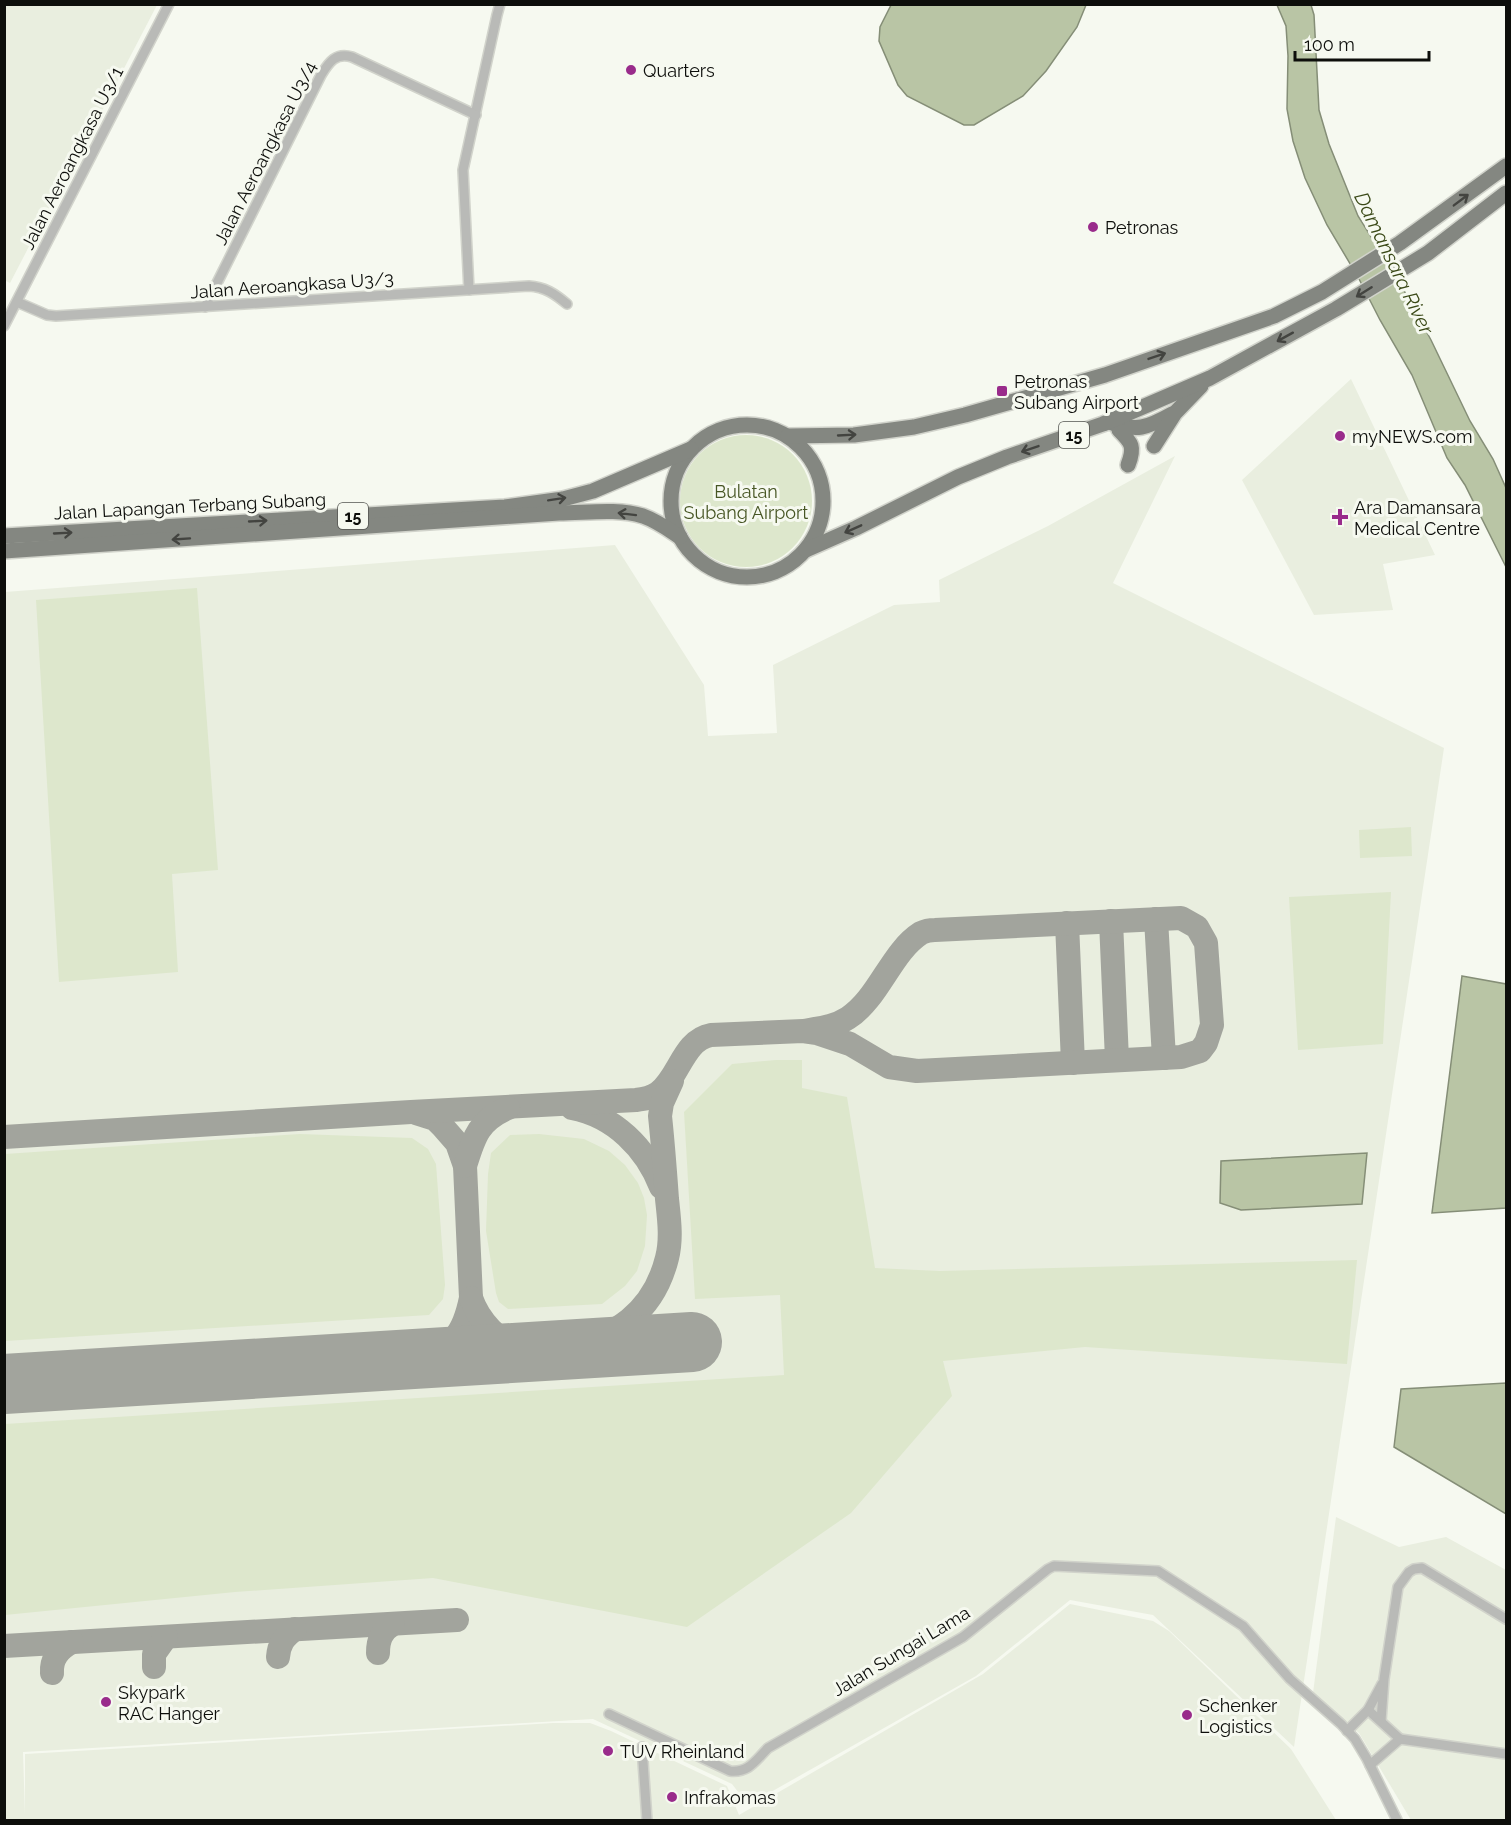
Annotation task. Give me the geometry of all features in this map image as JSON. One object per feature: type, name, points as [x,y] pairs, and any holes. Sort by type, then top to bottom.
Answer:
[{"type":"main road","name":"15","points":[[788,436],[854,435],[914,427],[966,415],[1105,375],[1274,316],[1322,292],[1414,234],[1506,166]]},
{"type":"main road","name":"15","points":[[806,550],[820,521],[823,510],[823,489],[817,468],[805,450],[788,436],[763,425],[744,424],[729,426],[714,433],[699,441],[691,449],[678,468],[672,491],[672,515],[680,537],[692,554],[709,567],[729,575],[750,578],[771,574],[790,564],[806,550],[856,528],[958,477],[1007,457],[1110,425],[1210,378],[1336,309],[1428,253],[1506,193]]},
{"type":"main road","points":[[1110,425],[1150,443],[1175,413],[1210,378]]},
{"type":"main road","points":[[1110,425],[1143,428],[1175,413]]},
{"type":"main road","points":[[1110,425],[1130,442],[1132,450],[1128,465]]},
{"type":"main road","name":"Jalan Lapangan Terbang Subang","points":[[4,536],[505,507],[563,499],[593,491],[691,449]]},
{"type":"main road","name":"Jalan Lapangan Terbang Subang","points":[[4,551],[570,513],[624,512],[656,522],[680,537]]},
{"type":"street","name":"Jalan Aeroangkasa U3/1","points":[[4,326],[170,4]]},
{"type":"street","points":[[469,290],[463,170],[500,4]]},
{"type":"street","name":"Jalan Aeroangkasa U3/4","points":[[205,307],[321,75],[333,58],[339,55],[352,57],[476,115]]},
{"type":"street","name":"Jalan Aeroangkasa U3/3","points":[[17,302],[46,315],[56,316],[537,286],[556,294],[567,304]]},
{"type":"street","name":"Jalan Sungai Lama","points":[[609,1714],[730,1771],[740,1772],[750,1767],[768,1748],[963,1637],[1054,1566],[1158,1571],[1243,1626],[1290,1679],[1355,1739],[1397,1821]]},
{"type":"street","points":[[1381,1721],[1384,1679],[1398,1587],[1408,1572],[1422,1568],[1506,1619]]},
{"type":"street","points":[[1347,1731],[1368,1710],[1384,1679]]},
{"type":"street","points":[[1368,1710],[1400,1739],[1506,1754]]},
{"type":"street","points":[[1370,1765],[1400,1739]]},
{"type":"street","points":[[642,1747],[647,1821]]},
{"type":"shaded area","points":[[891,4],[1086,5],[1077,27],[1046,71],[1023,96],[974,125],[964,125],[907,96],[898,85],[879,41],[880,27]]},
{"type":"shaded area","points":[[4,5],[157,5],[10,283],[4,280]]},
{"type":"shaded area","points":[[1277,5],[1311,5],[1314,15],[1319,110],[1329,144],[1358,216],[1397,278],[1431,340],[1470,421],[1493,459],[1506,488],[1506,567],[1465,485],[1447,458],[1412,375],[1327,225],[1305,178],[1293,141],[1287,109],[1286,26]]},
{"type":"shaded area","name":"Ara Damansara Medical Centre","points":[[1351,379],[1435,555],[1383,564],[1393,610],[1314,615],[1242,480]]},
{"type":"shaded area","points":[[1175,456],[1113,583],[1444,748],[1294,1747],[1153,1615],[1070,1600],[976,1676],[748,1805],[732,1784],[593,1719],[23,1752],[25,1815],[25,1754],[553,1723],[590,1723],[727,1786],[739,1815],[983,1674],[1070,1604],[1153,1621],[1169,1631],[1291,1749],[1336,1820],[5,1820],[5,592],[615,545],[704,685],[708,736],[777,733],[773,665],[894,605],[940,602],[939,580],[1048,526]]},
{"type":"shaded area","points":[[1462,976],[1506,984],[1506,1208],[1432,1213]]},
{"type":"shaded area","points":[[1367,1153],[1362,1204],[1241,1210],[1220,1203],[1221,1161]]},
{"type":"shaded area","points":[[1506,1383],[1506,1514],[1394,1447],[1401,1389]]},
{"type":"shaded area","points":[[1336,1517],[1399,1547],[1446,1537],[1506,1570],[1506,1820],[1411,1820],[1359,1733],[1313,1693]]},
{"type":"green space","name":"Bulatan Subang Airport","points":[[746,435],[771,440],[792,455],[807,476],[812,501],[807,526],[792,547],[771,562],[746,567],[721,562],[700,547],[685,526],[680,501],[685,476],[700,455],[721,440]]},
{"type":"green space","points":[[197,588],[218,870],[172,874],[178,972],[59,982],[36,600]]},
{"type":"green space","points":[[1411,827],[1412,856],[1360,858],[1359,830]]},
{"type":"green space","points":[[1391,892],[1383,1044],[1298,1050],[1289,897]]},
{"type":"green space","points":[[802,1060],[802,1088],[847,1097],[875,1268],[940,1271],[1357,1260],[1347,1364],[1085,1347],[943,1361],[952,1396],[851,1513],[687,1627],[433,1578],[235,1592],[5,1615],[5,1424],[784,1375],[780,1295],[695,1299],[684,1112],[732,1064]]},
{"type":"green space","points":[[300,1134],[412,1138],[428,1149],[436,1164],[445,1285],[443,1299],[429,1315],[5,1341],[5,1154]]},
{"type":"green space","points":[[539,1134],[584,1139],[609,1151],[625,1165],[638,1183],[644,1198],[647,1215],[645,1246],[637,1271],[625,1286],[602,1304],[508,1309],[499,1302],[486,1231],[491,1153],[510,1135]]},
{"type":"taxiway","points":[[4,1137],[639,1100],[658,1093],[694,1044],[711,1035],[803,1031],[817,1033],[850,1044],[889,1067],[917,1071],[1181,1057],[1200,1051],[1206,1043],[1212,1025],[1206,943],[1197,927],[1181,918],[928,931],[921,933],[901,951],[868,999],[848,1018],[826,1027],[803,1031]]},
{"type":"taxiway","points":[[1156,919],[1164,1058]]},
{"type":"taxiway","points":[[1111,921],[1117,1060]]},
{"type":"taxiway","points":[[1067,923],[1073,1063]]},
{"type":"taxiway","points":[[563,1350],[599,1338],[629,1320],[642,1308],[661,1277],[669,1251],[670,1236],[660,1116],[662,1103],[672,1081]]},
{"type":"taxiway","points":[[465,1166],[475,1138],[484,1124],[508,1108]]},
{"type":"taxiway","points":[[572,1108],[602,1118],[627,1136],[647,1159],[661,1187]]},
{"type":"taxiway","points":[[416,1113],[435,1119],[443,1127],[457,1143],[465,1166],[471,1298],[464,1322],[454,1338],[440,1349],[417,1359]]},
{"type":"taxiway","points":[[471,1298],[479,1315],[491,1330],[521,1353]]},
{"type":"taxiway","points":[[4,1646],[457,1620]]},
{"type":"taxiway","points":[[378,1653],[381,1636],[393,1624]]},
{"type":"taxiway","points":[[278,1657],[283,1641],[295,1629]]},
{"type":"taxiway","points":[[154,1667],[154,1654],[166,1637]]},
{"type":"taxiway","points":[[52,1673],[57,1654],[72,1642]]},
{"type":"runway","points":[[4,1384],[692,1342]]},
{"type":"place","name":"Quarters","points":[[631,70]]},
{"type":"place","name":"Petronas","points":[[1093,227]]},
{"type":"place","name":"Petronas Subang Airport","points":[[1002,391]]},
{"type":"place","name":"myNEWS.com","points":[[1340,436]]},
{"type":"place","name":"Ara Damansara Medical Centre","points":[[1340,517]]},
{"type":"place","name":"Skypark RAC Hanger","points":[[106,1702]]},
{"type":"place","name":"Schenker Logistics","points":[[1187,1715]]},
{"type":"place","name":"TUV Rheinland","points":[[608,1751]]},
{"type":"place","name":"Infrakomas","points":[[672,1797]]},
{"type":"water label","name":"Damansara River","points":[[1394,263]]}]
